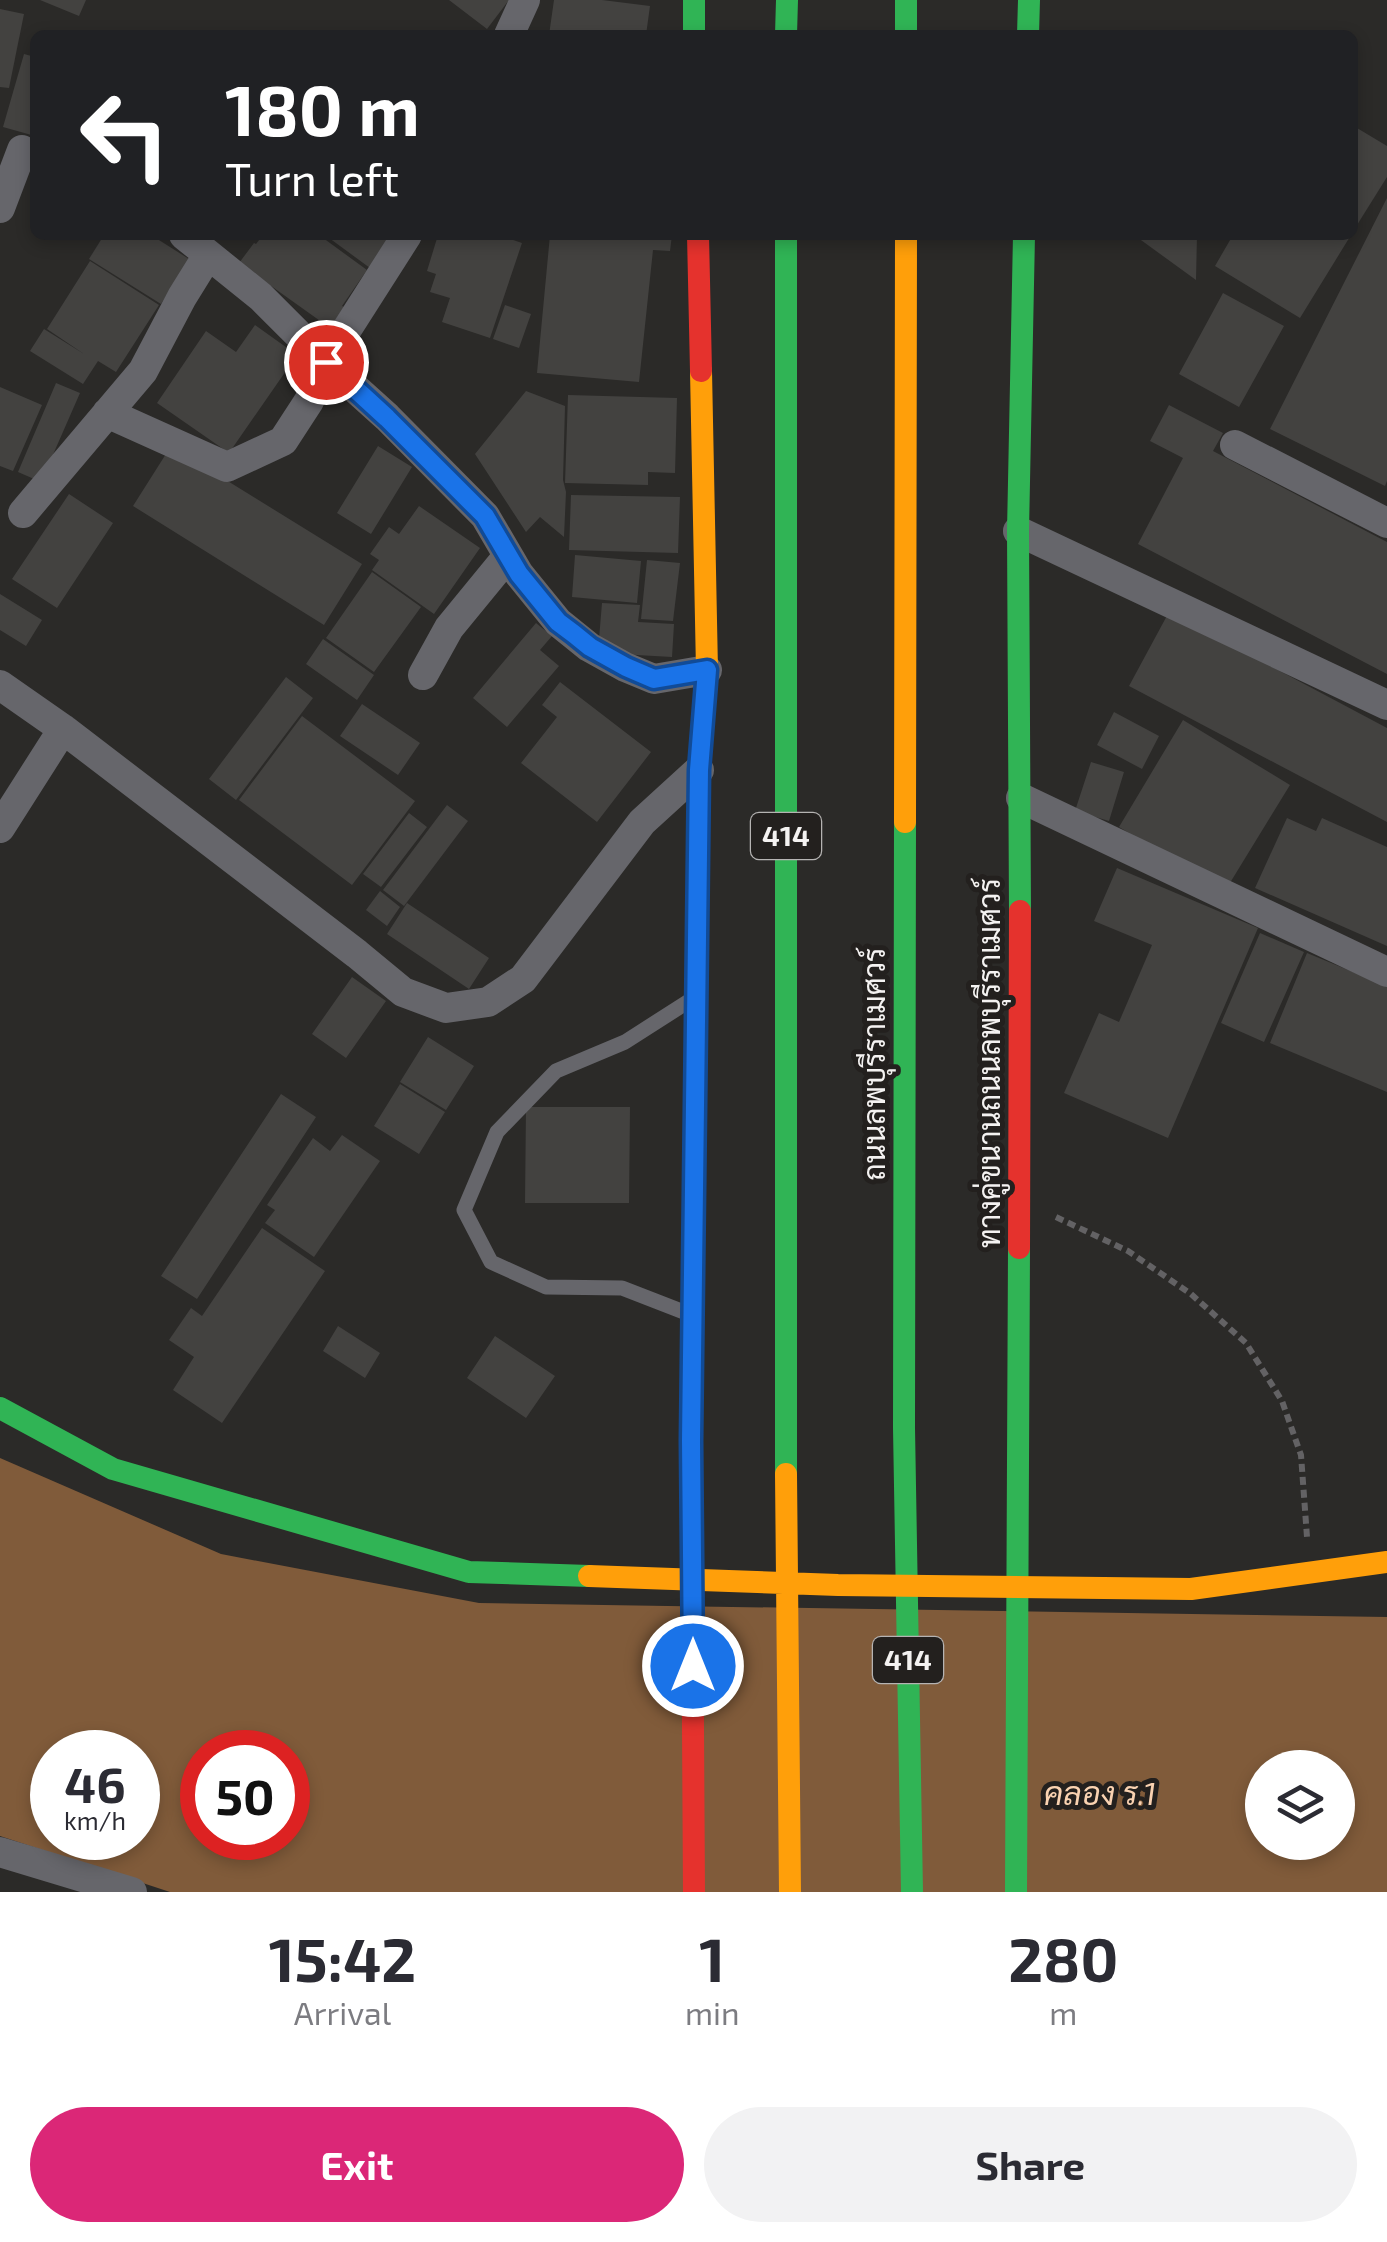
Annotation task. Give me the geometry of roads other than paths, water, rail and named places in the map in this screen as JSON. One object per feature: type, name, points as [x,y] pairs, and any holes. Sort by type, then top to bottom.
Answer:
[{"type":"main road","points":[[694,0],[694,30]]},
{"type":"main road","points":[[786,0],[786,30]]},
{"type":"main road","points":[[906,0],[906,30]]},
{"type":"main road","points":[[1028,30],[1029,0]]},
{"type":"main road","points":[[694,1892],[692,1316],[699,770],[707,670],[698,240]]},
{"type":"main road","name":"414","points":[[786,240],[790,1892]]},
{"type":"main road","name":"ถนนลพบุรีราเมศวร์","points":[[906,240],[904,1428],[912,1892]]},
{"type":"main road","name":"ทางคู่ขนานถนนลพบุรีราเมศวร์","points":[[1016,1892],[1022,798],[1018,531],[1024,240]]},
{"type":"main road","points":[[0,1408],[113,1470],[469,1572],[838,1585],[1191,1589],[1387,1562]]},
{"type":"street","points":[[512,30],[525,0]]},
{"type":"street","points":[[0,208],[19,148]]},
{"type":"street","points":[[190,240],[260,297],[485,516],[519,574],[558,622],[590,647],[654,679],[707,670]]},
{"type":"street","points":[[107,414],[227,467],[283,441],[309,401],[326,362],[404,240]]},
{"type":"street","points":[[23,513],[143,371],[208,255]]},
{"type":"street","points":[[1235,445],[1387,523]]},
{"type":"street","points":[[1018,531],[1387,705]]},
{"type":"street","points":[[422,676],[448,628],[508,556]]},
{"type":"street","points":[[0,685],[64,729],[403,992],[446,1008],[488,1002],[523,978],[642,822],[699,770]]},
{"type":"street","points":[[0,828],[64,729]]},
{"type":"street","points":[[1022,798],[1387,972]]},
{"type":"street","points":[[0,1852],[132,1892]]},
{"type":"lane","points":[[692,1316],[622,1288],[546,1287],[491,1262],[464,1210],[497,1132],[556,1071],[625,1042],[697,996]]},
{"type":"water","name":"คลอง ร.1","points":[[0,1458],[221,1554],[479,1603],[1387,1617],[1387,1892],[170,1892],[73,1860],[160,1860],[160,1730],[30,1730],[30,1846],[0,1836]]}]
